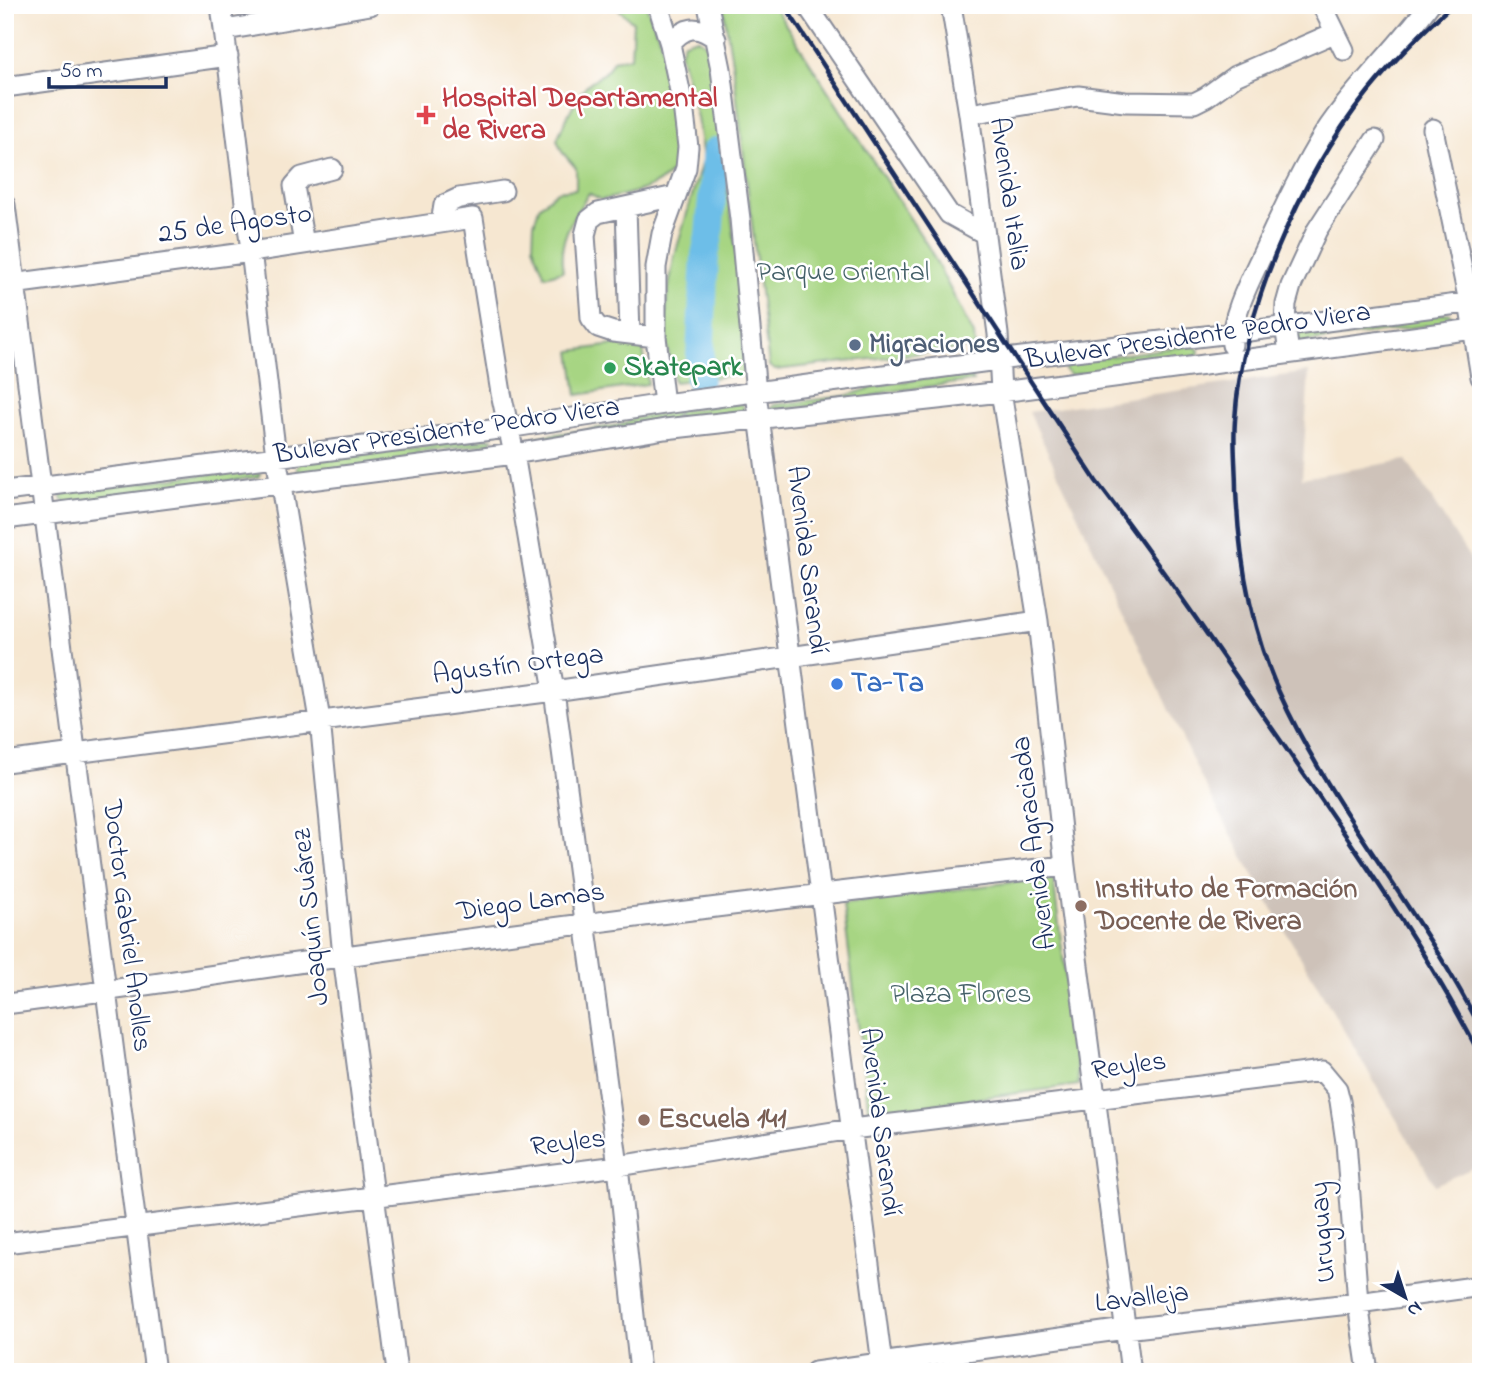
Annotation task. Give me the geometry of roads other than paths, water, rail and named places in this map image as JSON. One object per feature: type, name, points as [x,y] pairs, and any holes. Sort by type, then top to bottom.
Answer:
[{"type":"street","name":"Joaquín Suárez","points":[[221,5],[276,457],[320,720],[343,956],[397,1372]]},
{"type":"street","points":[[225,30],[370,5]]},
{"type":"street","points":[[658,5],[670,44],[683,105],[688,147],[686,168],[663,234],[656,267],[656,337],[664,404]]},
{"type":"street","name":"Avenida Sarandí","points":[[708,5],[716,39],[740,219],[756,393],[883,1367]]},
{"type":"street","points":[[807,5],[949,214],[985,234]]},
{"type":"street","name":"Avenida Italia","points":[[951,5],[985,234],[1001,392]]},
{"type":"street","points":[[969,114],[1078,96],[1125,102],[1194,103],[1235,76],[1339,42],[1322,5]]},
{"type":"street","points":[[1233,359],[1231,333],[1264,250],[1294,187],[1324,134],[1363,82],[1429,5]]},
{"type":"street","points":[[670,44],[679,33],[692,28],[705,30],[716,39]]},
{"type":"street","points":[[5,87],[228,56]]},
{"type":"street","points":[[1433,129],[1475,301],[1481,377]]},
{"type":"street","points":[[1289,353],[1285,325],[1286,304],[1291,286],[1317,230],[1375,140]]},
{"type":"street","points":[[304,244],[294,186],[303,177],[332,169]]},
{"type":"street","points":[[441,223],[444,205],[459,198],[503,191]]},
{"type":"street","points":[[656,337],[613,332],[598,327],[591,318],[585,235],[589,220],[598,213],[675,196]]},
{"type":"street","name":"Doctor Gabriel Anolles","points":[[5,205],[10,284],[45,513],[155,1372]]},
{"type":"street","points":[[626,207],[630,334]]},
{"type":"street","name":"25 de Agosto","points":[[10,284],[251,252],[473,218],[507,428]]},
{"type":"street","name":"Bulevar Presidente Pedro Viera","points":[[5,491],[507,428],[664,404],[999,360],[1475,301]]},
{"type":"street","name":"Bulevar Presidente Pedro Viera","points":[[5,519],[514,454],[665,429],[1001,392],[1477,328]]},
{"type":"street","name":"Avenida Agraciada","points":[[1001,392],[1038,621],[1065,866],[1131,1372]]},
{"type":"street","points":[[507,428],[514,454],[554,691],[618,1166],[640,1372]]},
{"type":"street","name":"Agustín Ortega","points":[[5,762],[554,691],[1038,621]]},
{"type":"street","name":"Diego Lamas","points":[[5,1004],[106,992],[584,923],[1065,866]]},
{"type":"street","name":"Reyles","points":[[5,1243],[618,1166],[852,1129],[1322,1071],[1337,1089]]},
{"type":"street","name":"Uruguay","points":[[1337,1089],[1346,1142],[1358,1303],[1368,1372]]},
{"type":"street","name":"Lavalleja","points":[[816,1372],[883,1367],[1125,1329],[1358,1303],[1478,1286]]},
{"type":"waterway","points":[[699,379],[705,255],[716,151]]},
{"type":"railway","points":[[784,5],[1096,481],[1336,820],[1436,976],[1481,1057]]},
{"type":"railway","points":[[1452,5],[1408,47],[1368,92],[1319,164],[1297,205],[1278,247],[1249,335],[1240,378],[1234,446],[1243,567],[1260,643],[1279,692],[1325,779],[1432,944],[1481,1029]]},
{"type":"place","name":"Hospital Departamental de Rivera","points":[[426,115]]},
{"type":"place","name":"Migraciones","points":[[855,345]]},
{"type":"place","name":"Skatepark","points":[[610,368]]},
{"type":"place","name":"Ta-Ta","points":[[837,684]]},
{"type":"place","name":"Instituto de Formación Docente de Rivera","points":[[1081,906]]},
{"type":"place","name":"Escuela 141","points":[[644,1120]]},
{"type":"park label","name":"Parque Oriental","points":[[843,273]]},
{"type":"park label","name":"Plaza Flores","points":[[961,995]]}]
